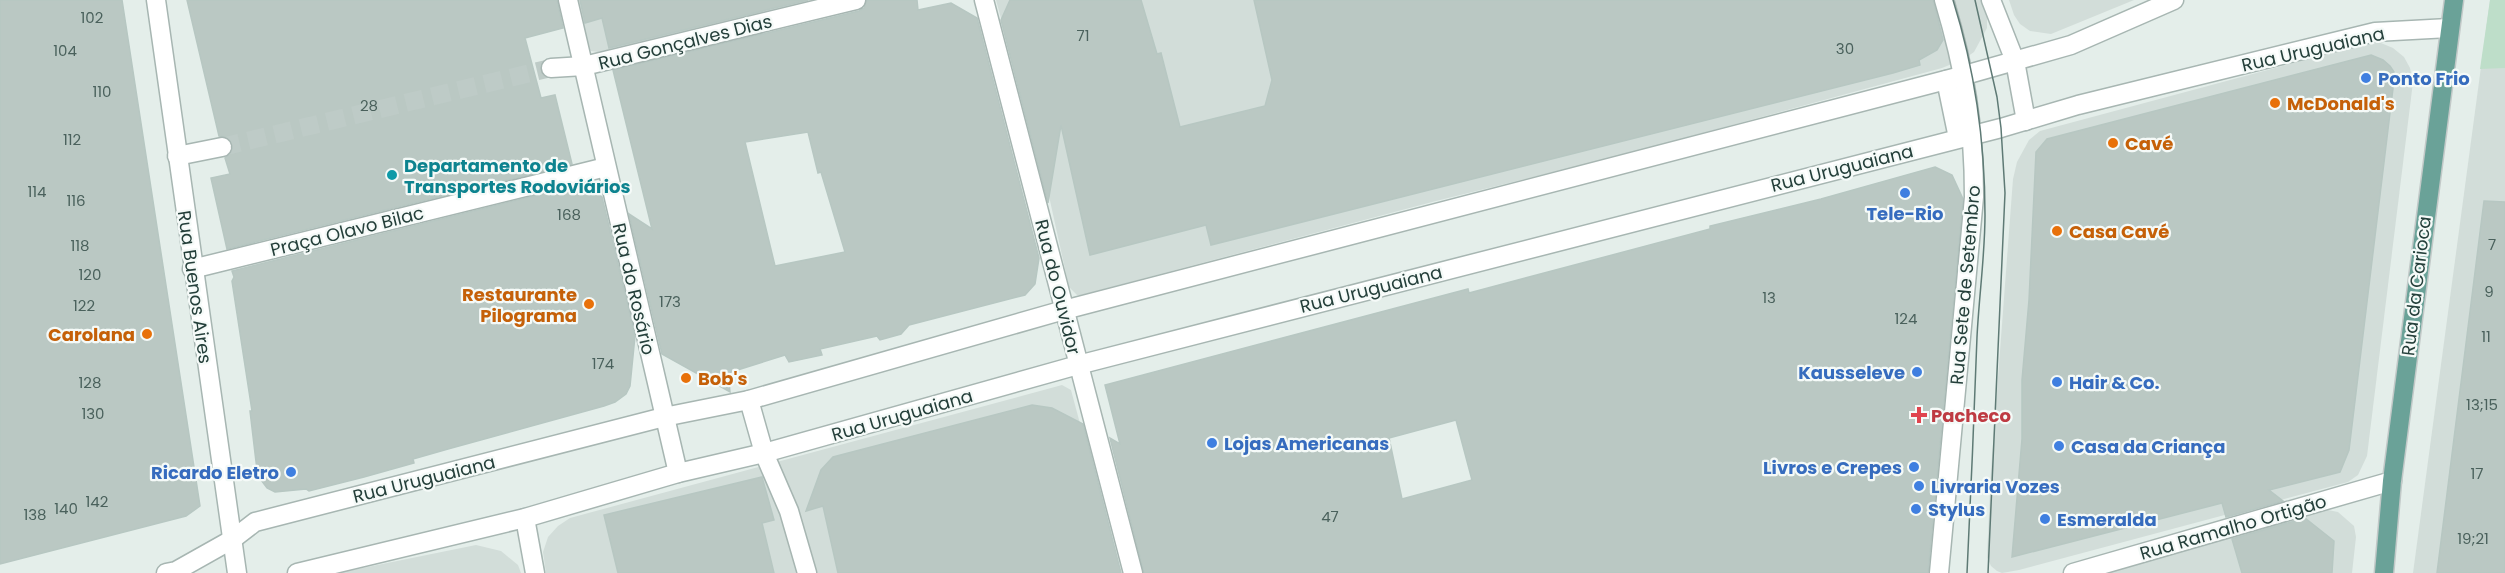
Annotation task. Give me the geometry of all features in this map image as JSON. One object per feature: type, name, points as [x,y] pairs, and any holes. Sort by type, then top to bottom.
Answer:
[{"type":"main road","name":"Rua da Carioca","points":[[2384,573],[2392,481],[2454,0]]},
{"type":"street","name":"Rua Buenos Aires","points":[[156,0],[192,269],[237,573]]},
{"type":"street","name":"Rua do Rosário","points":[[568,0],[678,473]]},
{"type":"street","name":"Rua Gonçalves Dias","points":[[584,66],[856,0]]},
{"type":"street","name":"Rua do Ouvidor","points":[[984,0],[1133,573]]},
{"type":"street","name":"Rua Sete de Setembro","points":[[1939,573],[1974,197],[1966,136],[1965,75],[1944,0]]},
{"type":"street","points":[[1991,0],[2015,61],[2026,121]]},
{"type":"street","name":"Rua Uruguaiana","points":[[178,572],[233,539],[255,522],[664,417],[749,400],[1064,310],[1965,75],[2070,45],[2174,0]]},
{"type":"street","name":"Rua Uruguaiana","points":[[297,573],[525,518],[678,473],[764,453],[1078,365],[2026,121],[2078,105],[2375,32],[2450,28]]},
{"type":"street","points":[[551,68],[584,66]]},
{"type":"street","points":[[1946,80],[1966,136]]},
{"type":"street","points":[[177,156],[222,147]]},
{"type":"street","name":"Praça Olavo Bilac","points":[[192,269],[606,167]]},
{"type":"street","points":[[749,400],[764,453],[789,511],[807,573]]},
{"type":"street","name":"Rua Ramalho Ortigão","points":[[2073,573],[2392,481]]},
{"type":"street","points":[[525,518],[535,573]]},
{"type":"shaded area","points":[[575,0],[815,0],[598,52],[591,51],[586,46]]},
{"type":"shaded area","points":[[996,0],[1984,0],[1987,28],[1974,52],[1942,68],[1622,155],[1077,295],[1069,287],[1047,187]]},
{"type":"shaded area","points":[[2009,0],[2134,0],[2051,34],[2030,31],[2020,24]]},
{"type":"shaded area","points":[[2490,0],[2505,0],[2505,573],[2413,573]]},
{"type":"shaded area","points":[[2368,43],[2381,43],[2393,48],[2404,57],[2410,68],[2413,82],[2367,456],[2358,475],[2348,482],[2019,570],[2002,573],[1997,571],[1991,566],[1987,557],[1991,470],[2013,179],[2017,162],[2029,140],[2040,131]]},
{"type":"shaded area","points":[[1062,385],[1071,390],[1120,573],[546,573],[543,552],[548,537],[570,518]]},
{"type":"shaded area","points":[[2328,510],[2338,512],[2354,526],[2356,537],[2352,573],[2092,573]]},
{"type":"shaded area","points":[[476,545],[501,551],[518,565],[521,573],[338,573]]},
{"type":"green space","points":[[2490,0],[2505,0],[2505,68],[2480,69]]},
{"type":"building","points":[[0,0],[122,0],[200,506],[186,516],[0,564]]},
{"type":"building","points":[[187,0],[557,0],[563,28],[525,38],[541,98],[555,95],[572,164],[227,249],[211,178],[230,174],[225,158],[232,151],[233,145],[226,137],[219,136]]},
{"type":"building","points":[[580,0],[808,0],[609,48],[602,18],[585,23]]},
{"type":"building","points":[[867,0],[917,0],[918,10],[951,3],[977,18],[1039,258],[1035,284],[1025,295],[909,325],[901,334],[880,340],[877,336],[820,349],[822,355],[789,362],[785,355],[728,373],[730,392],[662,354],[629,214],[652,229],[613,70],[864,8]],"holes":[[[808,132],[818,173],[821,172],[845,252],[775,266],[745,142]]]},
{"type":"building","points":[[1010,0],[1141,0],[1157,54],[1161,53],[1180,127],[1265,106],[1272,80],[1254,0],[1933,0],[1943,40],[1937,50],[1919,60],[1920,65],[1893,73],[1211,245],[1206,225],[1090,255],[1061,125],[1048,203],[1001,20]]},
{"type":"building","points":[[2371,55],[2390,66],[2394,72],[2394,80],[2349,450],[2340,472],[2269,490],[2283,501],[2226,517],[2222,503],[2012,557],[2022,439],[2022,380],[2029,300],[2036,152],[2047,139]]},
{"type":"building","points":[[1935,167],[1952,175],[1963,199],[1928,573],[1144,573],[1110,438],[1120,444],[1105,385],[1468,289],[1469,293],[1710,229],[1710,226],[1821,199]],"holes":[[[1456,420],[1472,480],[1402,499],[1389,438]]]},
{"type":"building","points":[[583,184],[602,197],[635,336],[630,386],[626,394],[604,406],[413,459],[414,463],[364,477],[309,491],[306,489],[275,492],[267,488],[257,470],[250,411],[252,411],[232,271]]},
{"type":"building","points":[[2484,201],[2505,202],[2505,573],[2437,573]]},
{"type":"building","points":[[1032,405],[1052,408],[1083,424],[1121,573],[838,573],[823,506],[806,511],[821,470],[833,457]]},
{"type":"building","points":[[762,477],[774,520],[762,523],[774,573],[618,573],[604,515]]},
{"type":"building","points":[[2305,518],[2334,541],[2332,573],[2242,573],[2232,539]]},
{"type":"tunnel","points":[[222,147],[551,68]]},
{"type":"tram line","points":[[1953,0],[1973,79],[1981,133],[1985,187],[1985,230],[1977,337],[1967,573]]},
{"type":"tram line","points":[[1975,0],[1997,97],[2005,193],[1988,573]]},
{"type":"place","name":"Ponto Frio","points":[[2366,78]]},
{"type":"place","name":"McDonald's","points":[[2275,103]]},
{"type":"place","name":"Cavé","points":[[2113,143]]},
{"type":"place","name":"Departamento de Transportes Rodoviários","points":[[392,175]]},
{"type":"place","name":"Tele-Rio","points":[[1905,193]]},
{"type":"place","name":"Casa Cavé","points":[[2057,231]]},
{"type":"place","name":"Restaurante Pilograma","points":[[589,304]]},
{"type":"place","name":"Carolana","points":[[147,334]]},
{"type":"place","name":"Kausseleve","points":[[1917,372]]},
{"type":"place","name":"Bob's","points":[[686,378]]},
{"type":"place","name":"Hair & Co.","points":[[2057,382]]},
{"type":"place","name":"Pacheco","points":[[1919,415]]},
{"type":"place","name":"Lojas Americanas","points":[[1212,443]]},
{"type":"place","name":"Casa da Criança","points":[[2059,446]]},
{"type":"place","name":"Livros e Crepes","points":[[1914,467]]},
{"type":"place","name":"Ricardo Eletro","points":[[291,472]]},
{"type":"place","name":"Livraria Vozes","points":[[1919,486]]},
{"type":"place","name":"Stylus","points":[[1916,509]]},
{"type":"place","name":"Esmeralda","points":[[2045,519]]}]
